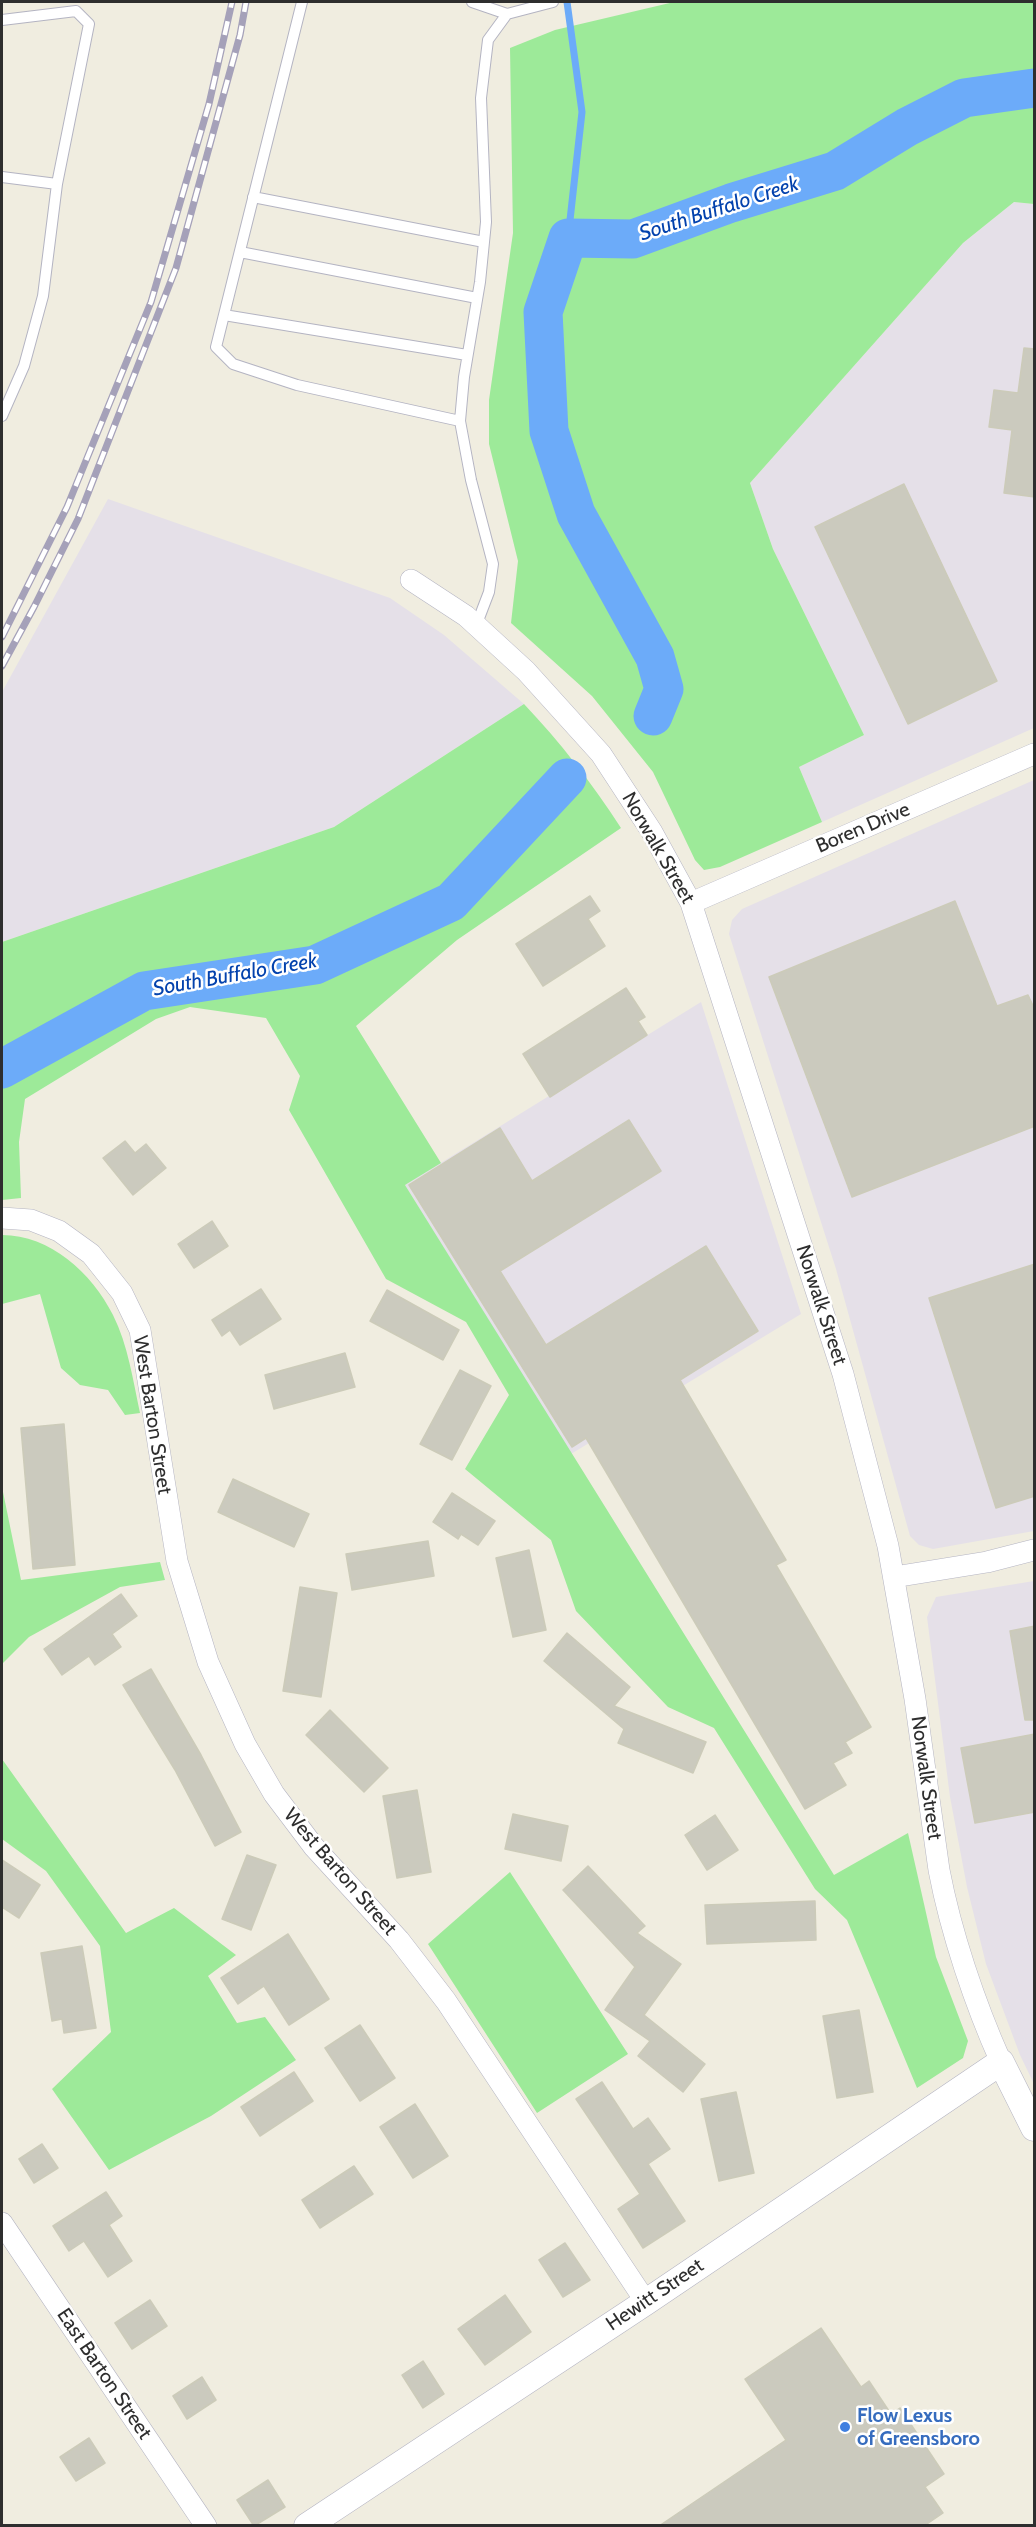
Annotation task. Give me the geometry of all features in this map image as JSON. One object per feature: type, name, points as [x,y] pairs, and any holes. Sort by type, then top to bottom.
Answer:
[{"type":"street","name":"Norwalk Street","points":[[411,580],[466,616],[526,671],[601,754],[652,832],[691,903],[843,1374],[894,1577],[914,1688],[946,1906],[990,2039],[1035,2128]]},
{"type":"street","name":"Boren Drive","points":[[691,903],[1035,754]]},
{"type":"street","name":"West Barton Street","points":[[2,1218],[31,1220],[59,1231],[91,1254],[122,1293],[140,1330],[177,1561],[208,1662],[245,1744],[274,1794],[314,1847],[399,1940],[446,2001],[646,2302]]},
{"type":"street","points":[[894,1577],[987,1562],[1035,1550]]},
{"type":"street","name":"Hewitt Street","points":[[307,2526],[646,2302],[1001,2062]]},
{"type":"street","name":"East Barton Street","points":[[2,2223],[206,2526]]},
{"type":"lane","points":[[302,2],[216,347],[233,364],[297,385],[460,422]]},
{"type":"lane","points":[[472,2],[507,14],[553,2]]},
{"type":"lane","points":[[2,20],[76,10],[89,24],[57,184],[43,296],[24,366],[2,416]]},
{"type":"lane","points":[[476,626],[489,592],[493,564],[471,480],[460,422],[486,222],[481,98],[488,40],[507,14]]},
{"type":"lane","points":[[2,177],[57,184]]},
{"type":"lane","points":[[253,197],[484,242]]},
{"type":"lane","points":[[240,252],[477,298]]},
{"type":"lane","points":[[224,315],[467,355]]},
{"type":"shaded area","points":[[1014,202],[1034,204],[1034,728],[822,822],[799,767],[864,735],[773,549],[750,483],[963,243]]},
{"type":"shaded area","points":[[108,499],[390,598],[444,635],[524,704],[334,827],[2,942],[2,692]]},
{"type":"shaded area","points":[[1034,780],[1034,1531],[933,1549],[919,1545],[910,1536],[836,1269],[729,934],[732,920],[742,909]]},
{"type":"shaded area","points":[[701,1002],[801,1314],[571,1454],[405,1185]]},
{"type":"shaded area","points":[[1034,1581],[1034,2084],[1020,2055],[986,1964],[967,1887],[950,1797],[927,1617],[936,1597]]},
{"type":"green space","points":[[674,2],[1034,2],[1034,204],[1014,202],[963,243],[750,483],[773,549],[864,735],[799,767],[822,822],[720,867],[704,870],[695,860],[653,772],[592,696],[511,623],[518,561],[489,444],[489,400],[513,233],[510,48],[555,30]]},
{"type":"green space","points":[[524,704],[575,763],[621,828],[457,940],[356,1026],[441,1163],[405,1185],[834,1875],[908,1833],[936,1957],[968,2041],[963,2058],[917,2088],[847,1920],[815,1889],[714,1728],[668,1707],[576,1611],[551,1540],[465,1469],[509,1395],[466,1322],[386,1279],[289,1110],[300,1076],[266,1018],[190,1007],[156,1019],[25,1099],[19,1142],[21,1198],[2,1200],[2,942],[334,827]]},
{"type":"green space","points":[[2,1235],[20,1237],[53,1249],[68,1259],[94,1285],[113,1315],[123,1338],[140,1413],[125,1415],[108,1390],[80,1385],[61,1368],[40,1294],[2,1304]]},
{"type":"green space","points":[[2,1487],[21,1580],[160,1562],[165,1580],[120,1587],[29,1637],[2,1664]]},
{"type":"green space","points":[[2,1759],[126,1933],[174,1908],[236,1955],[208,1976],[237,2023],[265,2017],[296,2060],[211,2116],[109,2170],[52,2089],[111,2032],[100,1946],[46,1871],[2,1839]]},
{"type":"green space","points":[[510,1872],[628,2054],[537,2113],[428,1944]]},
{"type":"building","points":[[1024,348],[1035,349],[1035,497],[1004,493],[1012,430],[989,427],[994,390],[1018,393]]},
{"type":"building","points":[[904,484],[997,681],[908,724],[815,527]]},
{"type":"building","points":[[590,896],[600,911],[588,919],[605,946],[543,986],[516,944]]},
{"type":"building","points":[[955,901],[997,1006],[1028,995],[1035,1010],[1035,1126],[852,1197],[769,977]]},
{"type":"building","points":[[626,988],[645,1017],[638,1021],[647,1035],[550,1097],[523,1054]]},
{"type":"building","points":[[629,1120],[661,1171],[500,1271],[546,1345],[706,1246],[758,1331],[680,1380],[786,1560],[776,1565],[871,1727],[845,1742],[852,1753],[833,1763],[846,1785],[805,1809],[586,1438],[572,1447],[409,1185],[500,1128],[532,1181]]},
{"type":"building","points":[[125,1141],[135,1153],[146,1144],[166,1168],[133,1195],[103,1158]]},
{"type":"building","points":[[212,1221],[228,1246],[194,1268],[178,1244]]},
{"type":"building","points":[[1035,1264],[1035,1496],[996,1508],[929,1298]]},
{"type":"building","points":[[261,1289],[281,1319],[240,1345],[230,1330],[222,1336],[212,1320]]},
{"type":"building","points":[[387,1290],[459,1330],[443,1360],[370,1321]]},
{"type":"building","points":[[345,1353],[355,1387],[274,1409],[265,1375]]},
{"type":"building","points":[[460,1370],[491,1386],[452,1460],[420,1444]]},
{"type":"building","points":[[64,1424],[75,1565],[33,1569],[21,1428]]},
{"type":"building","points":[[233,1479],[309,1514],[294,1547],[218,1512]]},
{"type":"building","points":[[452,1493],[495,1521],[478,1545],[461,1534],[458,1539],[433,1522]]},
{"type":"building","points":[[428,1541],[434,1576],[352,1590],[346,1554]]},
{"type":"building","points":[[529,1550],[546,1630],[513,1637],[496,1558]]},
{"type":"building","points":[[300,1587],[337,1593],[321,1697],[283,1691]]},
{"type":"building","points":[[121,1594],[137,1616],[112,1634],[121,1647],[95,1665],[89,1656],[62,1675],[44,1649]]},
{"type":"building","points":[[1035,1626],[1035,1720],[1025,1720],[1010,1631]]},
{"type":"building","points":[[567,1633],[630,1687],[614,1706],[706,1742],[693,1773],[618,1743],[624,1729],[544,1661]]},
{"type":"building","points":[[151,1669],[201,1755],[241,1832],[215,1846],[175,1770],[123,1685]]},
{"type":"building","points":[[330,1710],[388,1768],[364,1792],[306,1735]]},
{"type":"building","points":[[1035,1734],[1035,1812],[975,1823],[961,1748]]},
{"type":"building","points":[[417,1790],[431,1872],[397,1878],[383,1796]]},
{"type":"building","points":[[513,1814],[568,1826],[561,1861],[505,1849]]},
{"type":"building","points":[[715,1815],[738,1850],[707,1870],[685,1835]]},
{"type":"building","points":[[247,1855],[276,1865],[251,1930],[222,1919]]},
{"type":"building","points":[[2,1860],[40,1885],[19,1918],[2,1907]]},
{"type":"building","points":[[588,1866],[645,1926],[637,1933],[681,1964],[644,2015],[705,2064],[683,2092],[638,2056],[650,2041],[605,2010],[635,1967],[563,1890]]},
{"type":"building","points":[[815,1901],[816,1940],[707,1944],[705,1905]]},
{"type":"building","points":[[288,1934],[329,1999],[289,2025],[264,1986],[238,2004],[221,1978]]},
{"type":"building","points":[[82,1946],[96,2028],[64,2033],[62,2019],[52,2021],[41,1953]]},
{"type":"building","points":[[859,2010],[873,2092],[837,2098],[823,2016]]},
{"type":"building","points":[[360,2025],[395,2078],[360,2101],[325,2048]]},
{"type":"building","points":[[294,2072],[313,2101],[260,2136],[241,2107]]},
{"type":"building","points":[[602,2082],[633,2129],[648,2118],[670,2149],[648,2164],[685,2221],[643,2248],[618,2209],[640,2194],[576,2099]]},
{"type":"building","points":[[736,2092],[754,2173],[719,2181],[701,2099]]},
{"type":"building","points":[[415,2104],[448,2156],[413,2178],[380,2127]]},
{"type":"building","points":[[42,2144],[58,2168],[34,2183],[19,2159]]},
{"type":"building","points":[[354,2166],[373,2194],[320,2228],[302,2200]]},
{"type":"building","points":[[106,2192],[122,2216],[109,2225],[132,2261],[108,2277],[84,2241],[69,2251],[53,2226]]},
{"type":"building","points":[[565,2243],[590,2280],[563,2297],[539,2260]]},
{"type":"building","points":[[505,2295],[531,2332],[485,2365],[458,2329]]},
{"type":"building","points":[[150,2300],[167,2326],[132,2349],[115,2323]]},
{"type":"building","name":"Flow Lexus of Greensboro","points":[[821,2328],[861,2387],[869,2381],[891,2414],[900,2408],[944,2474],[925,2487],[943,2513],[924,2526],[659,2526],[786,2440],[745,2379]]},
{"type":"building","points":[[423,2361],[444,2394],[423,2408],[402,2375]]},
{"type":"building","points":[[202,2377],[216,2400],[187,2419],[173,2396]]},
{"type":"building","points":[[89,2438],[105,2463],[76,2481],[60,2457]]},
{"type":"building","points":[[268,2480],[285,2507],[254,2526],[237,2500]]},
{"type":"waterway","points":[[567,2],[582,112],[568,238]]},
{"type":"waterway","name":"South Buffalo Creek","points":[[653,716],[664,689],[655,657],[576,514],[549,431],[543,312],[568,238],[633,239],[731,203],[835,171],[907,127],[964,98],[1034,88]]},
{"type":"waterway","name":"South Buffalo Creek","points":[[2,1069],[144,991],[315,965],[451,902],[567,778]]},
{"type":"railway","points":[[2,637],[67,507],[151,302],[209,104],[232,2]]},
{"type":"railway","points":[[2,666],[78,519],[176,268],[240,35],[246,2]]},
{"type":"place","name":"Flow Lexus of Greensboro","points":[[845,2427]]}]
